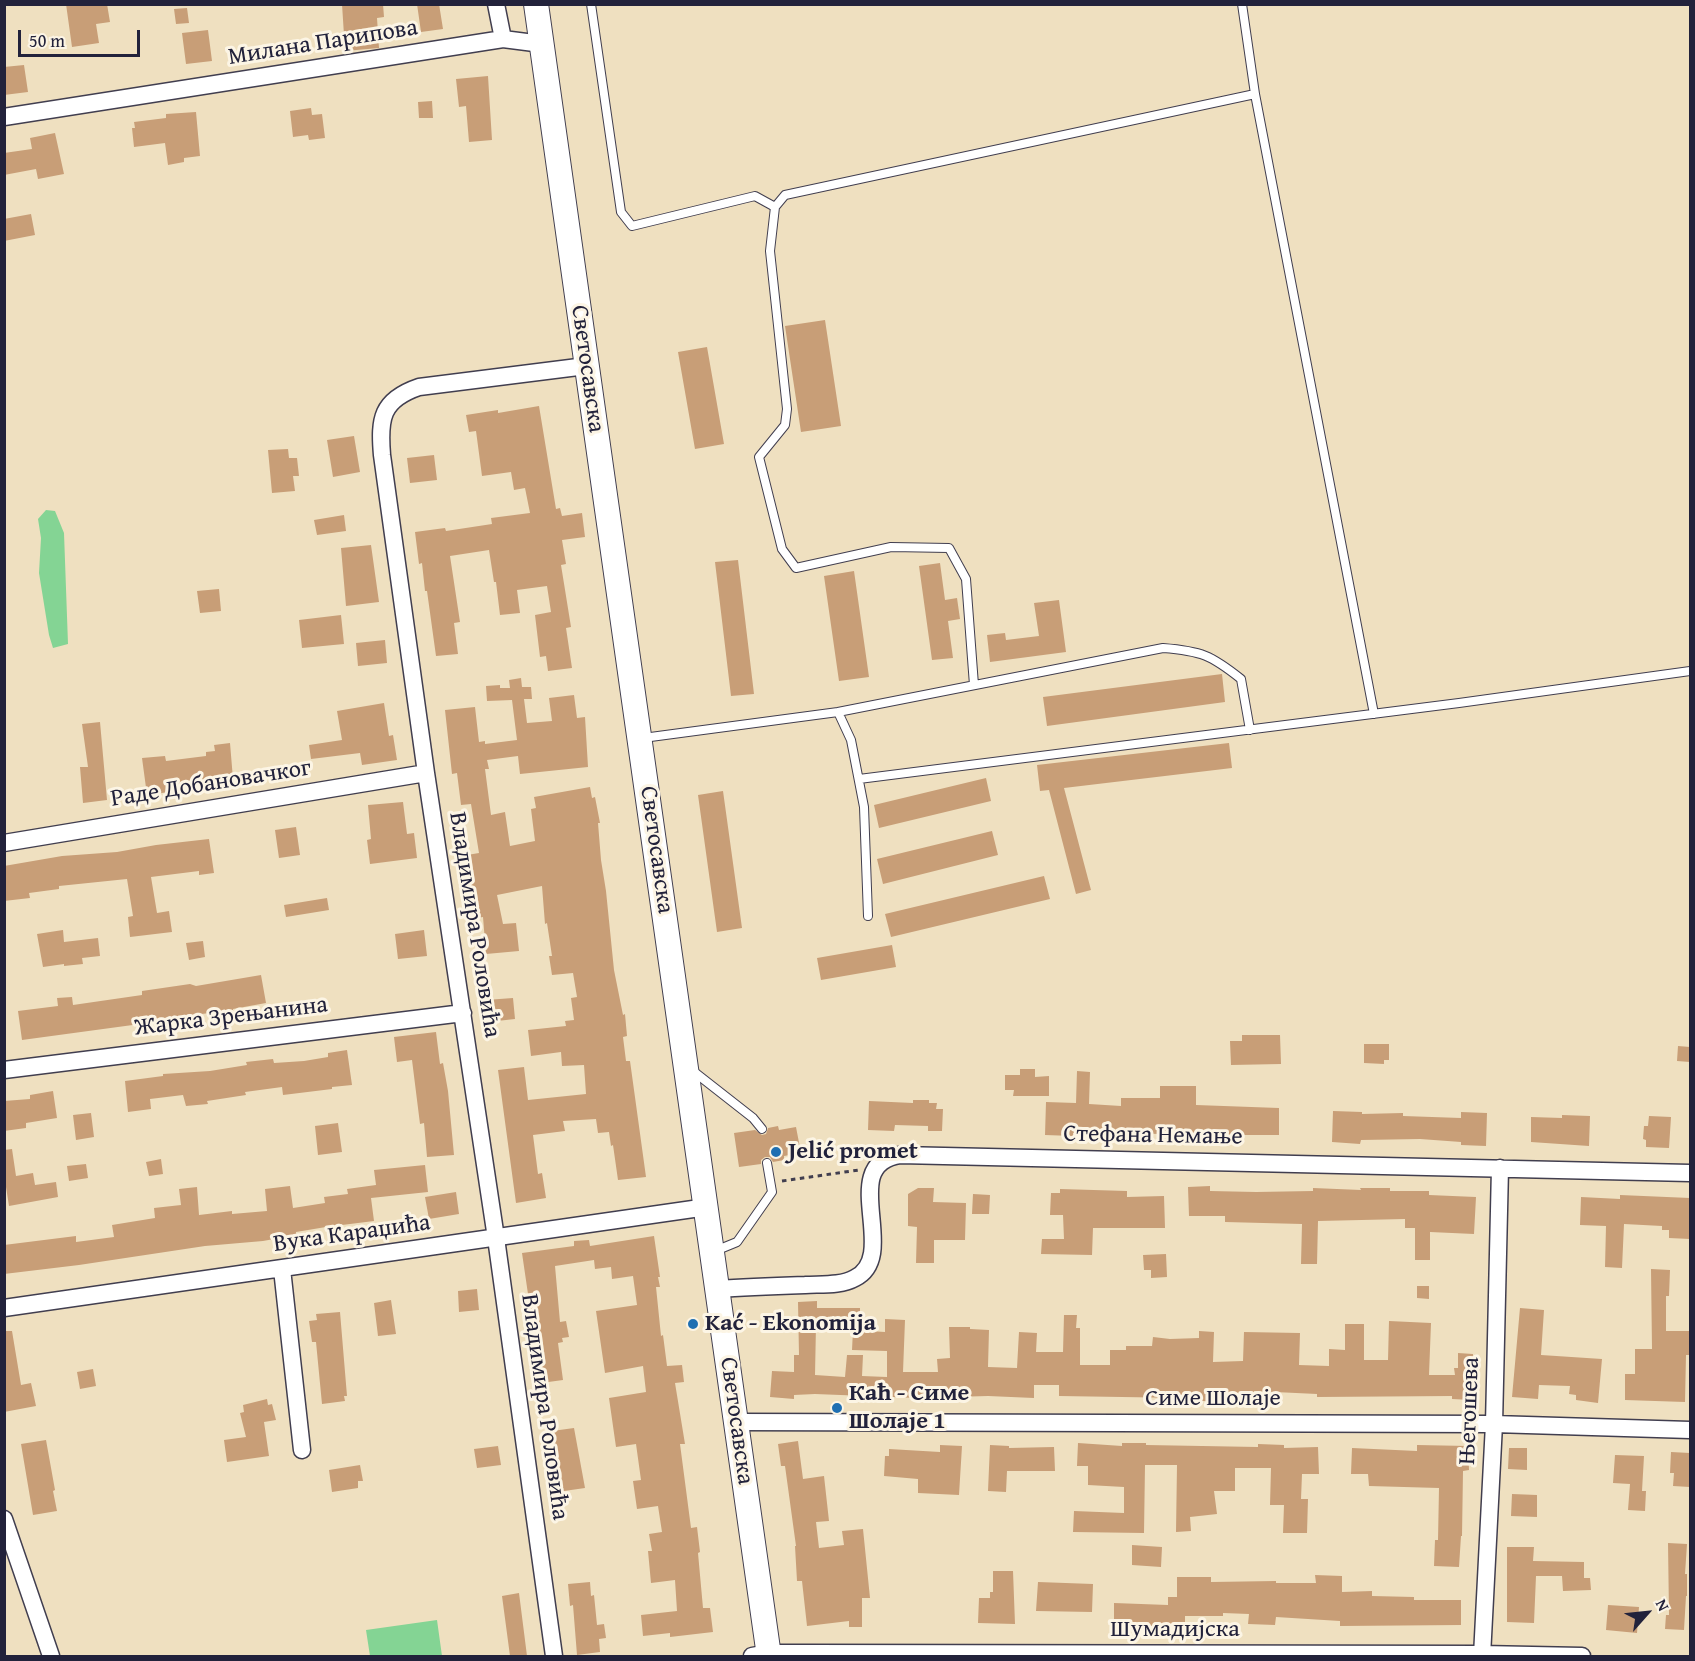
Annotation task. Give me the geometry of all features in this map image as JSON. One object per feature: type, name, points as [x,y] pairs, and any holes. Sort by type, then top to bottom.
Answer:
[{"type":"main road","name":"Светосавска","points":[[536,4],[714,1251],[763,1655]]},
{"type":"street","points":[[496,4],[503,39]]},
{"type":"street","name":"Милана Парипова","points":[[4,117],[503,39],[542,44]]},
{"type":"street","name":"Владимира Роловића","points":[[554,1656],[496,1238],[426,773],[382,455],[381,420],[389,406],[401,393],[419,387],[586,366]]},
{"type":"street","name":"Раде Добановачког","points":[[4,843],[426,773]]},
{"type":"street","name":"Жарка Зрењанина","points":[[4,1070],[463,1013]]},
{"type":"street","name":"Стефана Немање","points":[[875,1167],[885,1159],[900,1155],[1690,1173]]},
{"type":"street","points":[[718,1289],[834,1283],[854,1279],[861,1275],[867,1269],[872,1256],[870,1193],[875,1167]]},
{"type":"street","name":"Његошева","points":[[1482,1655],[1494,1424],[1500,1168]]},
{"type":"street","name":"Вука Караџића","points":[[4,1308],[707,1207]]},
{"type":"street","points":[[282,1269],[302,1450]]},
{"type":"street","name":"Симе Шолаје","points":[[736,1422],[1494,1424],[1690,1430]]},
{"type":"street","points":[[6,1530],[51,1656]]},
{"type":"street","name":"Шумадијска","points":[[763,1655],[1582,1656]]},
{"type":"lane","points":[[591,4],[621,212],[632,226],[754,196],[775,207]]},
{"type":"lane","points":[[1242,4],[1256,93],[1374,714]]},
{"type":"lane","points":[[974,685],[966,579],[949,549],[891,547],[795,568],[782,549],[759,457],[785,425],[787,409],[770,251],[775,207],[785,195],[1256,93]]},
{"type":"lane","points":[[640,739],[838,712],[1163,648],[1193,651],[1218,661],[1241,679],[1250,729]]},
{"type":"lane","points":[[859,779],[1374,714],[1690,670]]},
{"type":"lane","points":[[838,712],[851,740],[864,807],[868,916]]},
{"type":"lane","points":[[687,1067],[753,1118],[762,1129]]},
{"type":"lane","points":[[714,1251],[737,1242],[772,1192],[767,1163]]},
{"type":"path","points":[[770,1183],[875,1167]]},
{"type":"green space","points":[[46,510],[55,511],[64,533],[68,644],[53,648],[39,573],[41,538],[38,519]]},
{"type":"green space","points":[[437,1620],[442,1656],[370,1656],[366,1630]]},
{"type":"building","points":[[66,4],[107,4],[110,22],[96,24],[99,43],[72,47]]},
{"type":"building","points":[[342,4],[383,4],[384,17],[377,18],[379,48],[345,51]]},
{"type":"building","points":[[417,4],[439,4],[443,29],[421,32]]},
{"type":"building","points":[[187,8],[189,23],[176,24],[174,9]]},
{"type":"building","points":[[208,30],[212,61],[186,64],[182,33]]},
{"type":"building","points":[[24,65],[28,92],[4,95],[4,67]]},
{"type":"building","points":[[488,76],[492,140],[469,142],[466,106],[459,107],[456,79]]},
{"type":"building","points":[[432,101],[433,118],[419,118],[418,102]]},
{"type":"building","points":[[311,108],[312,115],[322,114],[325,138],[309,140],[308,135],[293,137],[290,111]]},
{"type":"building","points":[[196,112],[200,156],[184,158],[184,162],[168,165],[165,143],[134,147],[132,128],[135,128],[134,122],[166,118],[166,114]]},
{"type":"building","points":[[55,133],[64,174],[38,179],[36,169],[4,175],[4,153],[32,149],[30,138]]},
{"type":"building","points":[[31,214],[35,235],[4,241],[4,219]]},
{"type":"building","points":[[825,320],[841,426],[801,432],[785,326]]},
{"type":"building","points":[[707,347],[724,444],[695,449],[678,352]]},
{"type":"building","points":[[539,406],[556,509],[560,508],[562,516],[582,513],[585,537],[562,540],[566,564],[561,565],[571,627],[566,628],[572,668],[548,671],[546,656],[540,657],[535,615],[551,612],[547,586],[517,590],[520,613],[500,615],[489,550],[450,556],[460,622],[454,623],[458,654],[436,656],[427,591],[425,591],[422,563],[419,564],[415,532],[445,528],[446,531],[492,524],[491,518],[530,513],[525,488],[514,490],[511,472],[482,476],[476,431],[469,432],[466,415],[498,410],[498,413]]},
{"type":"building","points":[[354,436],[360,472],[333,477],[327,440]]},
{"type":"building","points":[[288,449],[289,458],[297,458],[299,476],[293,476],[295,491],[272,493],[268,450]]},
{"type":"building","points":[[434,455],[437,480],[410,483],[407,458]]},
{"type":"building","points":[[344,515],[346,531],[317,535],[314,520]]},
{"type":"building","points":[[371,545],[379,602],[346,606],[341,548]]},
{"type":"building","points":[[738,560],[754,694],[731,696],[715,562]]},
{"type":"building","points":[[940,563],[945,600],[957,598],[960,619],[948,621],[953,658],[932,660],[919,566]]},
{"type":"building","points":[[854,571],[869,677],[839,681],[824,576]]},
{"type":"building","points":[[219,589],[221,611],[200,613],[197,591]]},
{"type":"building","points":[[1059,600],[1066,652],[990,662],[987,635],[1005,633],[1006,640],[1039,636],[1034,603]]},
{"type":"building","points":[[341,615],[344,644],[302,648],[299,620]]},
{"type":"building","points":[[385,640],[387,663],[358,666],[356,643]]},
{"type":"building","points":[[1222,674],[1225,702],[1047,726],[1043,697]]},
{"type":"building","points":[[521,678],[522,687],[531,687],[532,699],[524,699],[527,723],[552,721],[549,698],[574,695],[577,718],[585,717],[588,767],[520,774],[518,756],[487,760],[489,769],[485,769],[491,815],[505,812],[510,846],[535,841],[531,809],[536,808],[534,797],[590,787],[592,798],[595,797],[600,823],[598,823],[601,860],[614,970],[623,1015],[625,1014],[627,1036],[623,1037],[626,1061],[630,1061],[646,1177],[618,1180],[609,1132],[598,1133],[596,1119],[563,1121],[565,1131],[533,1135],[538,1174],[542,1173],[546,1198],[516,1203],[498,1070],[524,1067],[528,1100],[586,1094],[584,1065],[562,1066],[561,1052],[531,1056],[528,1030],[566,1026],[565,1021],[574,1020],[571,998],[577,997],[573,973],[552,975],[549,956],[552,956],[547,923],[545,924],[542,886],[497,895],[503,924],[516,923],[519,951],[486,954],[483,917],[472,919],[461,856],[479,853],[471,804],[461,805],[457,773],[452,774],[445,710],[475,707],[479,742],[485,741],[485,744],[517,740],[512,700],[487,701],[486,686],[500,685],[500,688],[510,688],[509,680]]},
{"type":"building","points":[[384,703],[389,736],[393,735],[397,760],[362,765],[360,753],[311,759],[309,745],[342,740],[337,711]]},
{"type":"building","points":[[100,722],[107,800],[83,803],[80,767],[88,767],[82,724]]},
{"type":"building","points":[[230,743],[233,779],[227,779],[227,783],[169,789],[169,792],[147,795],[142,758],[165,756],[166,761],[206,756],[206,752],[215,751],[214,745]]},
{"type":"building","points":[[1229,743],[1232,768],[1064,788],[1091,890],[1076,894],[1049,790],[1040,791],[1037,765]]},
{"type":"building","points":[[986,778],[991,801],[879,828],[874,805]]},
{"type":"building","points":[[723,791],[742,928],[717,932],[698,795]]},
{"type":"building","points":[[403,802],[407,834],[414,833],[417,858],[370,864],[367,840],[371,839],[368,805]]},
{"type":"building","points":[[296,827],[300,855],[279,858],[275,830]]},
{"type":"building","points":[[992,831],[998,855],[883,884],[877,859]]},
{"type":"building","points":[[209,839],[214,873],[199,875],[199,871],[151,877],[157,913],[169,911],[172,932],[130,937],[128,917],[133,916],[127,879],[59,886],[59,889],[29,893],[30,898],[4,901],[4,866],[62,856],[117,852]]},
{"type":"building","points":[[1044,876],[1050,899],[891,937],[885,914]]},
{"type":"building","points":[[327,898],[329,910],[286,917],[284,905]]},
{"type":"building","points":[[63,930],[64,942],[98,938],[100,956],[82,958],[83,964],[43,967],[37,934]]},
{"type":"building","points":[[424,930],[427,956],[398,959],[395,934]]},
{"type":"building","points":[[203,941],[205,957],[189,960],[186,943]]},
{"type":"building","points":[[892,945],[896,967],[821,980],[817,958]]},
{"type":"building","points":[[261,975],[266,1003],[233,1010],[22,1040],[18,1011],[58,1006],[57,998],[72,997],[73,1005],[142,995],[142,991],[190,984],[196,986]]},
{"type":"building","points":[[513,998],[515,1019],[488,1022],[486,1000]]},
{"type":"building","points":[[436,1032],[440,1064],[443,1063],[448,1091],[454,1155],[427,1157],[424,1123],[420,1124],[412,1060],[397,1062],[394,1037]]},
{"type":"building","points":[[1242,1035],[1280,1035],[1281,1064],[1231,1065],[1230,1041],[1242,1041]]},
{"type":"building","points":[[1364,1044],[1389,1044],[1389,1060],[1384,1060],[1384,1064],[1364,1063]]},
{"type":"building","points":[[1678,1046],[1690,1047],[1690,1062],[1677,1061]]},
{"type":"building","points":[[347,1050],[352,1085],[283,1095],[282,1087],[245,1092],[246,1095],[207,1101],[208,1104],[186,1106],[183,1095],[150,1099],[151,1109],[128,1112],[125,1081],[163,1076],[163,1074],[210,1071],[247,1065],[246,1062],[273,1059],[274,1063],[304,1061],[328,1057],[328,1053]]},
{"type":"building","points":[[1020,1069],[1035,1069],[1035,1077],[1049,1076],[1049,1096],[1013,1096],[1014,1090],[1005,1090],[1005,1075],[1020,1075]]},
{"type":"building","points":[[1077,1071],[1090,1072],[1089,1104],[1121,1106],[1121,1098],[1160,1098],[1160,1086],[1196,1086],[1196,1105],[1279,1108],[1279,1135],[1239,1135],[1239,1137],[1200,1135],[1200,1140],[1167,1139],[1167,1134],[1045,1135],[1046,1102],[1076,1103]]},
{"type":"building","points":[[53,1091],[57,1118],[26,1123],[26,1128],[4,1131],[4,1101],[30,1099],[30,1095]]},
{"type":"building","points":[[913,1100],[929,1100],[929,1103],[937,1103],[936,1109],[943,1109],[942,1131],[928,1131],[928,1126],[895,1125],[894,1131],[868,1130],[869,1101],[913,1103]]},
{"type":"building","points":[[1333,1111],[1362,1112],[1362,1114],[1403,1113],[1403,1116],[1461,1118],[1461,1112],[1487,1113],[1486,1146],[1420,1139],[1361,1140],[1360,1144],[1332,1142]]},
{"type":"building","points":[[91,1113],[94,1137],[76,1140],[73,1115]]},
{"type":"building","points":[[1562,1115],[1590,1116],[1589,1146],[1531,1142],[1531,1117],[1562,1118]]},
{"type":"building","points":[[1649,1116],[1671,1117],[1669,1148],[1646,1147],[1646,1140],[1643,1139],[1644,1126],[1648,1126]]},
{"type":"building","points":[[338,1123],[342,1152],[318,1155],[315,1126]]},
{"type":"building","points":[[778,1126],[779,1130],[796,1127],[801,1153],[784,1156],[784,1160],[773,1162],[770,1157],[765,1157],[761,1160],[761,1164],[739,1167],[734,1133],[755,1130],[762,1135],[766,1134],[768,1128]]},
{"type":"building","points":[[12,1149],[16,1176],[33,1173],[35,1185],[56,1182],[58,1197],[9,1206],[6,1187],[4,1187],[4,1150]]},
{"type":"building","points":[[161,1159],[163,1174],[149,1176],[146,1162]]},
{"type":"building","points":[[86,1164],[88,1178],[69,1181],[67,1166]]},
{"type":"building","points":[[425,1165],[428,1192],[371,1198],[374,1221],[296,1232],[296,1235],[263,1241],[205,1246],[4,1274],[4,1245],[76,1236],[76,1242],[114,1237],[112,1225],[155,1218],[154,1208],[181,1205],[179,1189],[197,1187],[199,1215],[232,1211],[232,1214],[267,1211],[265,1189],[290,1186],[293,1208],[325,1203],[324,1197],[348,1194],[347,1189],[376,1185],[374,1170]]},
{"type":"building","points":[[1210,1186],[1210,1191],[1256,1192],[1313,1191],[1313,1188],[1361,1190],[1360,1188],[1390,1188],[1390,1191],[1429,1191],[1429,1195],[1476,1197],[1474,1234],[1430,1232],[1430,1260],[1415,1260],[1415,1228],[1405,1228],[1405,1219],[1318,1221],[1317,1264],[1301,1264],[1302,1224],[1225,1222],[1225,1216],[1189,1216],[1188,1187]]},
{"type":"building","points":[[918,1188],[934,1188],[933,1202],[966,1203],[965,1240],[934,1240],[934,1263],[916,1263],[917,1227],[908,1226],[908,1194]]},
{"type":"building","points":[[1060,1189],[1127,1191],[1127,1197],[1164,1196],[1165,1228],[1093,1228],[1092,1255],[1041,1254],[1042,1239],[1064,1239],[1063,1215],[1050,1215],[1051,1193],[1060,1193]]},
{"type":"building","points":[[456,1192],[459,1214],[429,1219],[425,1197]]},
{"type":"building","points":[[973,1194],[990,1195],[989,1214],[972,1214]]},
{"type":"building","points":[[1620,1195],[1690,1198],[1690,1239],[1669,1238],[1669,1230],[1662,1230],[1662,1226],[1624,1224],[1622,1268],[1605,1267],[1606,1226],[1580,1225],[1581,1197],[1620,1199]]},
{"type":"building","points":[[654,1236],[660,1277],[658,1277],[660,1287],[656,1287],[661,1336],[663,1335],[667,1366],[682,1365],[684,1382],[675,1383],[685,1444],[680,1444],[691,1528],[697,1527],[703,1608],[710,1608],[713,1632],[670,1637],[670,1633],[643,1636],[641,1615],[677,1611],[675,1580],[651,1583],[648,1551],[652,1551],[649,1534],[662,1532],[658,1506],[637,1509],[633,1481],[641,1480],[636,1444],[616,1447],[609,1398],[646,1392],[643,1366],[605,1373],[596,1311],[637,1305],[633,1276],[612,1279],[611,1267],[595,1269],[594,1260],[555,1266],[560,1322],[566,1321],[569,1337],[562,1338],[563,1342],[558,1343],[563,1380],[541,1383],[522,1253],[574,1246],[574,1241],[589,1240],[590,1246]]},
{"type":"building","points":[[1166,1254],[1167,1277],[1151,1278],[1151,1270],[1144,1270],[1143,1255]]},
{"type":"building","points":[[1651,1269],[1670,1270],[1669,1296],[1666,1296],[1666,1331],[1690,1331],[1690,1355],[1686,1355],[1685,1402],[1625,1400],[1625,1374],[1635,1374],[1635,1349],[1652,1349]]},
{"type":"building","points":[[1417,1286],[1429,1286],[1429,1299],[1417,1298]]},
{"type":"building","points":[[477,1289],[479,1310],[459,1312],[458,1291]]},
{"type":"building","points":[[391,1300],[396,1334],[378,1336],[374,1303]]},
{"type":"building","points":[[817,1301],[817,1308],[860,1308],[860,1325],[816,1325],[815,1375],[845,1377],[847,1355],[863,1355],[862,1376],[887,1377],[887,1351],[852,1350],[853,1330],[885,1332],[885,1319],[905,1320],[903,1372],[938,1372],[937,1359],[950,1358],[949,1327],[989,1330],[988,1367],[1017,1368],[1019,1332],[1037,1333],[1036,1352],[1063,1352],[1064,1315],[1077,1315],[1076,1328],[1080,1328],[1080,1365],[1110,1365],[1110,1350],[1126,1350],[1126,1346],[1152,1346],[1153,1337],[1199,1338],[1199,1331],[1214,1332],[1213,1362],[1243,1361],[1244,1332],[1300,1333],[1299,1365],[1329,1366],[1329,1349],[1345,1350],[1345,1324],[1364,1324],[1364,1360],[1388,1360],[1389,1321],[1431,1323],[1429,1375],[1455,1375],[1454,1368],[1458,1368],[1458,1353],[1473,1354],[1472,1400],[1452,1399],[1452,1396],[1317,1397],[1317,1394],[1254,1391],[1254,1401],[1208,1399],[1208,1401],[1185,1401],[1185,1398],[1059,1396],[1059,1385],[1034,1385],[1034,1398],[988,1396],[917,1398],[815,1394],[794,1395],[794,1399],[770,1397],[772,1371],[794,1372],[794,1355],[799,1355],[798,1302]]},
{"type":"building","points":[[1520,1308],[1544,1310],[1541,1355],[1602,1359],[1598,1403],[1576,1400],[1576,1395],[1569,1394],[1570,1386],[1539,1385],[1538,1399],[1512,1397]]},
{"type":"building","points":[[340,1312],[347,1396],[344,1396],[345,1401],[322,1404],[316,1342],[312,1342],[309,1321],[317,1320],[316,1314]]},
{"type":"building","points":[[4,1331],[12,1331],[21,1385],[31,1383],[36,1406],[4,1412]]},
{"type":"building","points":[[93,1369],[96,1386],[80,1389],[77,1372]]},
{"type":"building","points":[[267,1399],[268,1405],[272,1404],[276,1420],[264,1422],[269,1456],[227,1462],[224,1440],[246,1437],[240,1413],[244,1412],[243,1405]]},
{"type":"building","points":[[574,1428],[585,1488],[557,1492],[552,1453],[548,1453],[545,1432]]},
{"type":"building","points":[[46,1440],[57,1511],[33,1515],[21,1444]]},
{"type":"building","points":[[798,1441],[803,1479],[824,1476],[829,1521],[816,1522],[819,1548],[844,1545],[842,1531],[863,1529],[870,1598],[862,1598],[862,1627],[849,1627],[849,1621],[807,1626],[802,1581],[797,1581],[796,1546],[785,1466],[781,1466],[778,1444]]},
{"type":"building","points":[[1078,1443],[1122,1446],[1122,1443],[1146,1443],[1146,1445],[1258,1447],[1258,1444],[1284,1445],[1284,1448],[1318,1447],[1319,1474],[1302,1474],[1301,1499],[1308,1499],[1307,1533],[1283,1533],[1284,1505],[1270,1505],[1271,1468],[1235,1468],[1235,1491],[1214,1491],[1217,1514],[1190,1517],[1191,1531],[1176,1532],[1177,1465],[1145,1465],[1144,1533],[1073,1532],[1074,1511],[1124,1513],[1124,1487],[1088,1485],[1088,1466],[1077,1466]]},
{"type":"building","points":[[940,1445],[962,1446],[959,1495],[918,1493],[918,1479],[884,1476],[885,1456],[889,1456],[889,1449],[940,1452]]},
{"type":"building","points":[[990,1445],[1009,1446],[1009,1448],[1054,1447],[1055,1471],[1007,1471],[1006,1492],[988,1491]]},
{"type":"building","points":[[1417,1445],[1468,1446],[1469,1470],[1463,1471],[1459,1567],[1434,1566],[1435,1540],[1438,1540],[1439,1488],[1369,1486],[1368,1474],[1351,1474],[1352,1448],[1417,1451]]},
{"type":"building","points":[[498,1446],[501,1465],[477,1468],[474,1449]]},
{"type":"building","points":[[1509,1448],[1527,1448],[1527,1470],[1508,1469]]},
{"type":"building","points":[[1671,1452],[1690,1453],[1690,1487],[1673,1486],[1674,1473],[1670,1473]]},
{"type":"building","points":[[1615,1455],[1644,1456],[1642,1491],[1646,1491],[1645,1511],[1628,1510],[1630,1484],[1613,1483]]},
{"type":"building","points":[[360,1465],[363,1481],[358,1481],[358,1488],[332,1492],[329,1470]]},
{"type":"building","points":[[1512,1494],[1537,1495],[1537,1517],[1511,1516]]},
{"type":"building","points":[[1668,1543],[1687,1544],[1685,1574],[1687,1574],[1687,1596],[1684,1630],[1665,1629],[1666,1615],[1669,1615]]},
{"type":"building","points":[[1132,1545],[1162,1547],[1161,1567],[1132,1565]]},
{"type":"building","points":[[1507,1547],[1534,1547],[1533,1561],[1584,1562],[1584,1578],[1590,1578],[1591,1590],[1563,1591],[1562,1576],[1536,1576],[1534,1623],[1507,1622]]},
{"type":"building","points":[[993,1571],[1013,1571],[1015,1624],[978,1623],[979,1598],[990,1598],[990,1592],[993,1592]]},
{"type":"building","points":[[1315,1575],[1342,1576],[1342,1592],[1372,1591],[1372,1596],[1414,1597],[1414,1600],[1461,1600],[1461,1625],[1340,1626],[1340,1621],[1276,1617],[1275,1625],[1248,1624],[1249,1614],[1223,1613],[1223,1616],[1185,1616],[1185,1627],[1114,1628],[1114,1603],[1168,1605],[1168,1597],[1177,1597],[1177,1577],[1211,1577],[1211,1582],[1316,1583]]},
{"type":"building","points":[[590,1582],[591,1596],[594,1595],[597,1625],[604,1624],[606,1638],[599,1639],[600,1652],[577,1655],[573,1605],[570,1606],[568,1584]]},
{"type":"building","points":[[1038,1582],[1093,1584],[1092,1612],[1036,1611]]},
{"type":"building","points":[[519,1593],[527,1656],[510,1656],[502,1596]]},
{"type":"building","points":[[1608,1605],[1639,1607],[1637,1633],[1606,1630]]},
{"type":"place","name":"Jelić promet","points":[[776,1152]]},
{"type":"place","name":"Kać - Ekonomija","points":[[693,1324]]},
{"type":"place","name":"Каћ - Симе Шолаје 1","points":[[837,1408]]}]
